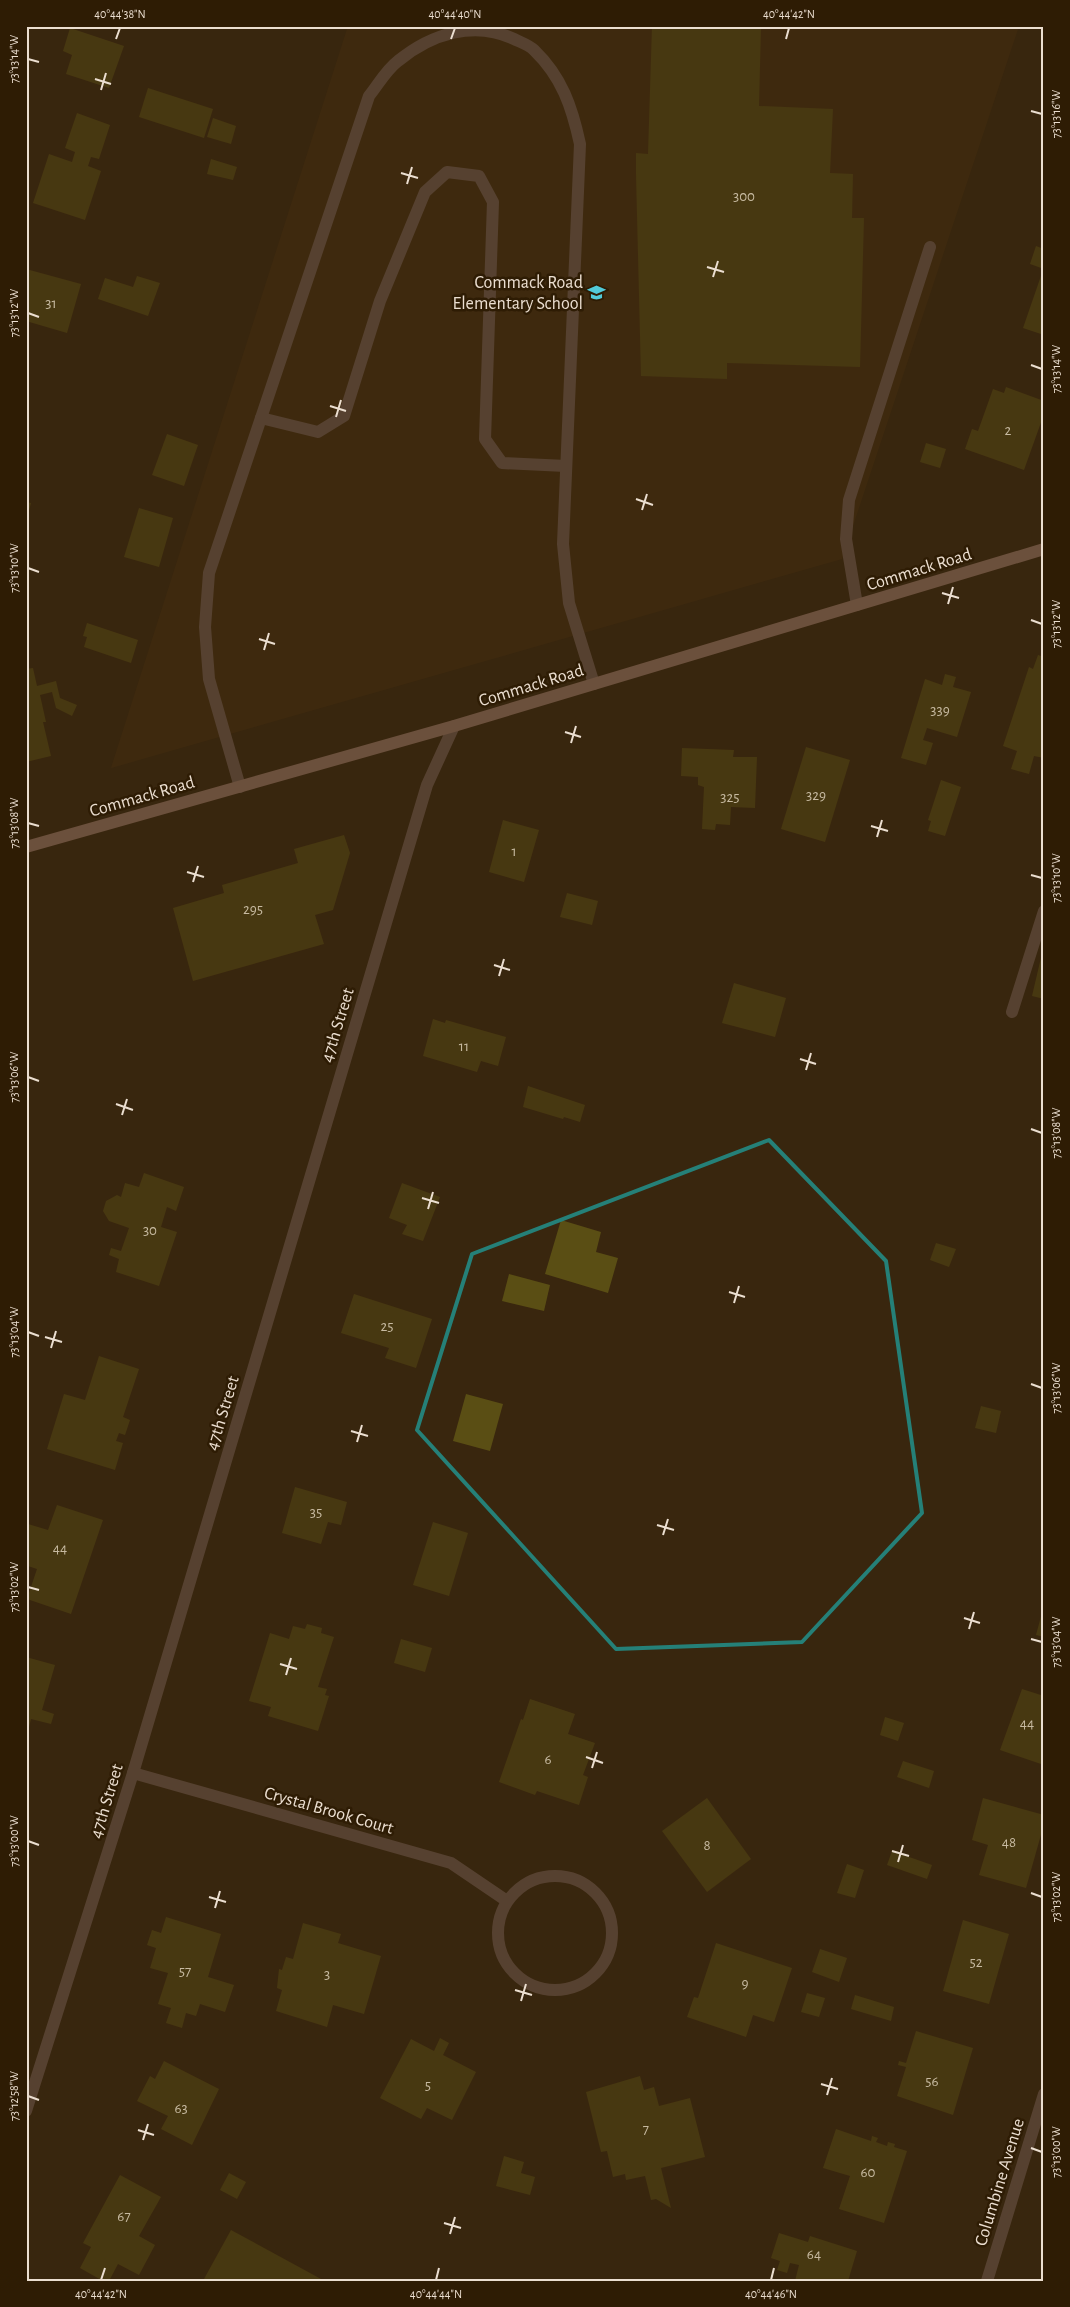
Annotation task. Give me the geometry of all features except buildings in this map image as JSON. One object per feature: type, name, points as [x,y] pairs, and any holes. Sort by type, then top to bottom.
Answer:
[{"type":"street","points":[[240,787],[209,679],[205,627],[209,573],[369,96],[396,62],[430,38],[464,29],[500,33],[533,48],[557,77],[573,110],[580,144],[563,544],[569,603],[594,684]]},
{"type":"street","points":[[261,418],[318,432],[344,416],[380,301],[425,192],[447,172],[479,176],[493,202],[485,438],[502,463],[566,466]]},
{"type":"street","points":[[858,605],[846,539],[849,500],[930,247]]},
{"type":"street","name":"Commack Road","points":[[26,847],[454,726],[1044,549]]},
{"type":"street","name":"47th Street","points":[[26,2111],[133,1773],[426,785],[454,726]]},
{"type":"street","points":[[1012,1012],[1044,911]]},
{"type":"street","name":"Crystal Brook Court","points":[[133,1773],[451,1863],[507,1901]]},
{"type":"street","points":[[554,1874],[581,1881],[603,1899],[613,1925],[610,1952],[595,1976],[570,1989],[543,1990],[518,1977],[502,1955],[497,1927],[507,1901],[528,1882],[554,1874]]},
{"type":"street","name":"Columbine Avenue","points":[[988,2281],[1044,2094]]},
{"type":"highlighted area","points":[[769,1140],[886,1261],[922,1513],[802,1642],[616,1649],[417,1430],[472,1254]]},
{"type":"shaded area","name":"Commack Road Elementary School","points":[[348,26],[1019,26],[842,559],[111,768]]},
{"type":"place","name":"Commack Road Elementary School","points":[[597,292]]}]
